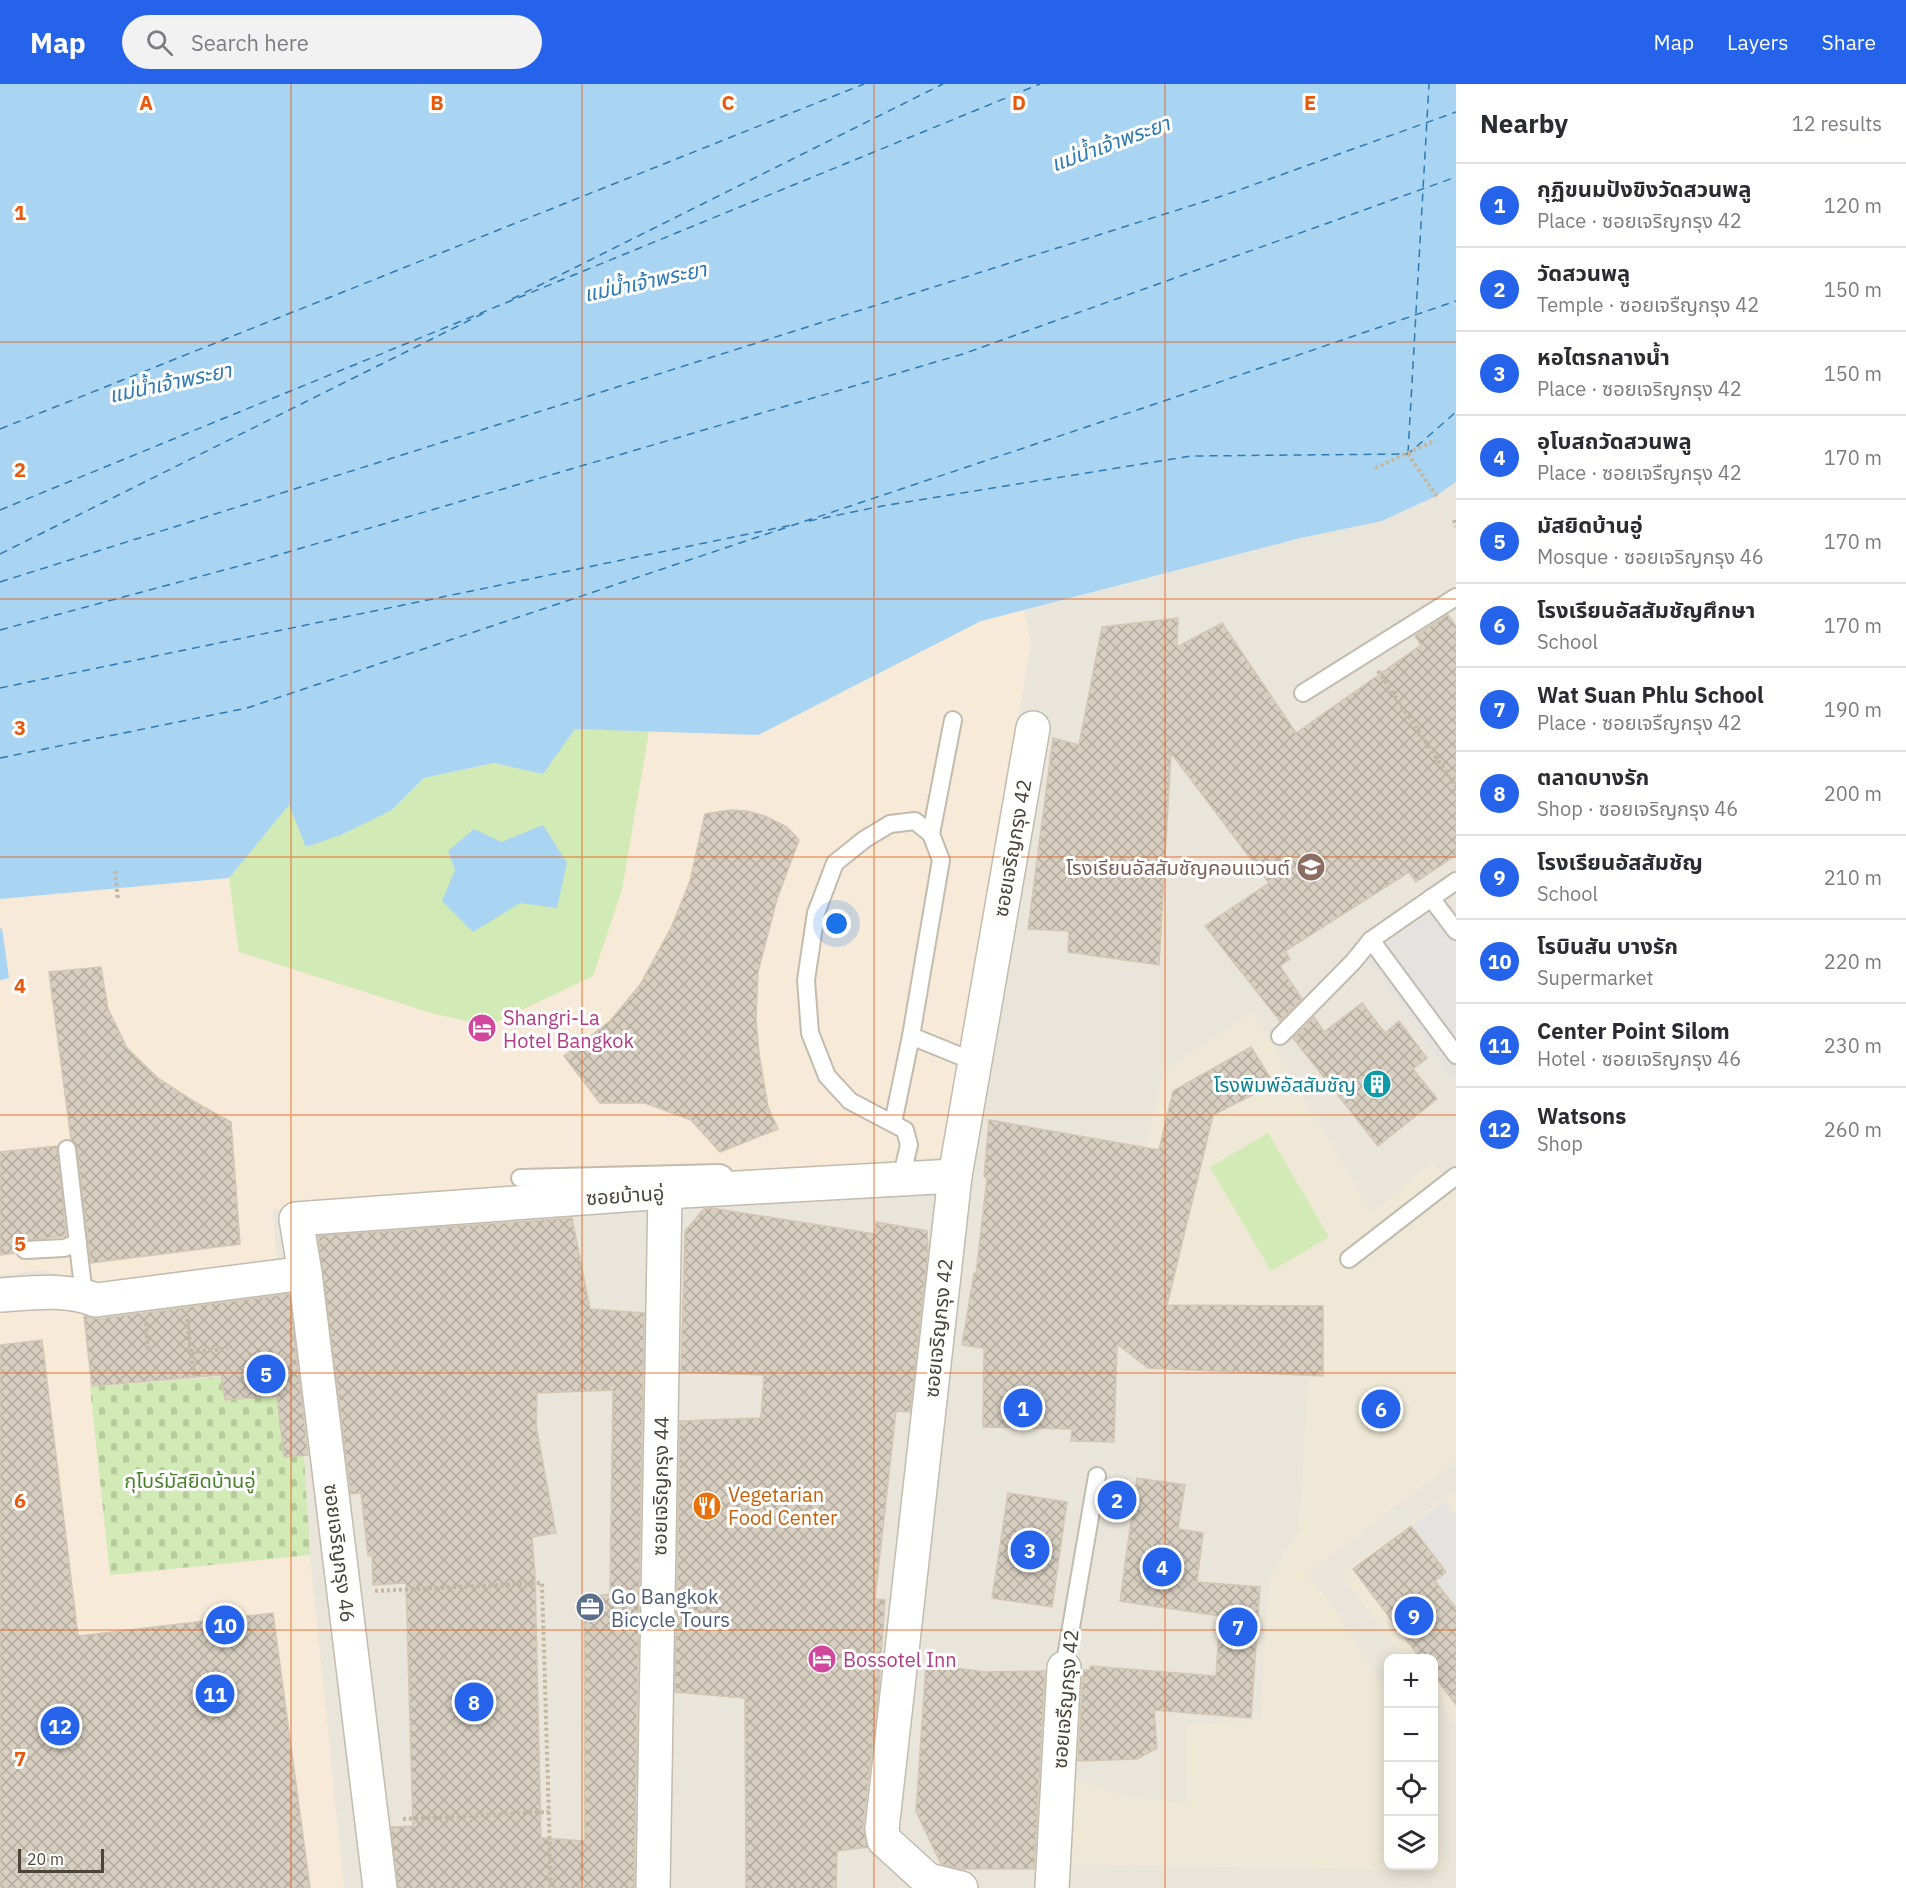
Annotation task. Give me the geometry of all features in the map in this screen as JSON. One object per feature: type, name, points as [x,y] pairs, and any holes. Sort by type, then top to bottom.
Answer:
[{"type":"street","name":"ซอยเจริญกรุง 42","points":[[961,1888],[928,1884],[884,1840],[882,1829],[955,1176],[1033,728]]},
{"type":"street","name":"ซอยบ้านอู่","points":[[296,1220],[665,1192],[955,1176]]},
{"type":"street","name":"ซอยเจริญกรุง 44","points":[[653,1888],[665,1192]]},
{"type":"street","name":"ซอยเจริญกรุง 46","points":[[296,1220],[305,1274],[345,1592],[380,1888]]},
{"type":"street","points":[[0,1295],[43,1292],[84,1296],[96,1300],[305,1274]]},
{"type":"street","name":"ซอยเจรืญกรุง 42","points":[[1052,1888],[1064,1668]]},
{"type":"lane","points":[[1303,693],[1456,597]]},
{"type":"lane","points":[[893,1122],[911,1036],[941,860],[932,834],[953,720]]},
{"type":"lane","points":[[901,1179],[909,1145],[905,1130],[850,1101],[827,1076],[810,1033],[806,980],[816,913],[835,863],[865,839],[890,824],[915,821],[932,834]]},
{"type":"lane","points":[[1280,1036],[1353,962],[1371,940],[1456,881]]},
{"type":"lane","points":[[1431,898],[1456,931]]},
{"type":"lane","points":[[1371,940],[1456,1055]]},
{"type":"lane","points":[[911,1036],[975,1062]]},
{"type":"lane","points":[[67,1149],[84,1296]]},
{"type":"lane","points":[[520,1178],[720,1173],[728,1180],[725,1189]]},
{"type":"lane","points":[[1349,1259],[1456,1176]]},
{"type":"lane","points":[[25,1250],[64,1248],[78,1243]]},
{"type":"lane","name":"ซอยเจรืญกรุง 42","points":[[1064,1668],[1097,1476]]},
{"type":"path","points":[[1375,468],[1434,441]]},
{"type":"path","points":[[1408,454],[1437,496]]},
{"type":"path","points":[[1454,520],[1456,527]]},
{"type":"path","points":[[1366,654],[1456,787]]},
{"type":"path","points":[[115,871],[118,900]]},
{"type":"path","points":[[183,1289],[194,1376]]},
{"type":"path","points":[[191,1352],[228,1349]]},
{"type":"path","points":[[345,1592],[542,1582],[551,1888]]},
{"type":"path","points":[[373,1820],[549,1812]]},
{"type":"shaded area","points":[[1456,482],[1456,1888],[0,1888],[0,899],[229,878],[289,805],[307,847],[575,729],[758,735],[981,621],[1301,538],[1382,521],[1436,496]]},
{"type":"shaded area","name":"Shangri-La Hotel Bangkok","points":[[1024,610],[1031,644],[942,1157],[273,1210],[277,1265],[85,1284],[43,1270],[0,1275],[0,899],[229,878],[289,805],[307,847],[575,729],[758,735],[981,621]]},
{"type":"shaded area","points":[[1447,901],[1456,912],[1456,1084],[1367,957]]},
{"type":"shaded area","points":[[1253,1012],[1372,1213],[1433,1161],[1456,1192],[1456,1461],[1307,1574],[1332,1605],[1384,1687],[1384,1870],[1057,1864],[1061,1775],[1124,1796],[1187,1804],[1186,1725],[1260,1720],[1269,1577],[1298,1532],[1310,1358],[1109,1318],[1163,1072]]},
{"type":"shaded area","points":[[38,1301],[39,1310],[82,1306],[111,1575],[310,1555],[344,1888],[0,1888],[0,1306]]},
{"type":"shaded area","points":[[1456,1490],[1456,1724],[1438,1700],[1438,1654],[1402,1654],[1340,1574]]},
{"type":"shaded area","points":[[1444,1501],[1456,1517],[1456,1607],[1436,1581],[1447,1572],[1412,1526]]},
{"type":"shaded area","points":[[1438,1817],[1445,1871],[1390,1870],[1438,1870]]},
{"type":"green space","points":[[575,729],[649,731],[622,890],[593,976],[488,1026],[431,1013],[239,952],[229,878],[289,805],[307,847],[392,810],[424,778],[494,763],[542,774]]},
{"type":"green space","points":[[1268,1133],[1329,1237],[1271,1271],[1210,1167]]},
{"type":"green space","name":"กุโบร์มัสยิดบ้านอู่","points":[[221,1377],[225,1400],[277,1396],[284,1457],[304,1455],[310,1555],[110,1575],[90,1387]]},
{"type":"water","name":"แม่น้ำเจ้าพระยา","points":[[0,84],[1456,84],[1456,482],[1436,496],[1382,521],[1301,538],[981,621],[758,735],[575,729],[543,774],[494,763],[424,778],[392,810],[341,835],[306,847],[289,805],[229,878],[0,899]]},
{"type":"water","points":[[543,825],[567,863],[557,908],[520,903],[473,932],[442,901],[455,870],[448,851],[474,829],[501,842]]},
{"type":"water","points":[[2,928],[9,978],[0,980],[0,929]]},
{"type":"building","points":[[1448,615],[1456,626],[1456,855],[1416,882],[1409,872],[1285,951],[1290,959],[1280,966],[1302,999],[1280,1021],[1205,926],[1269,883],[1171,753],[1159,965],[1068,952],[1069,931],[1028,929],[1053,738],[1079,745],[1102,627],[1178,618],[1177,647],[1222,623],[1296,733],[1421,645],[1415,636]]},
{"type":"building","points":[[731,810],[765,816],[787,827],[799,840],[777,899],[758,972],[756,1020],[759,1053],[768,1107],[778,1129],[720,1152],[691,1120],[645,1103],[600,1103],[564,1056],[610,1021],[640,985],[672,926],[690,881],[705,814]]},
{"type":"building","points":[[101,967],[108,1009],[127,1048],[159,1079],[231,1122],[240,1244],[91,1263],[77,1148],[71,1139],[49,972]]},
{"type":"building","name":"โรงพิมพ์อัสสัมชัญ","points":[[1362,1003],[1385,1033],[1399,1021],[1427,1058],[1413,1069],[1437,1099],[1378,1146],[1293,1038],[1314,1017],[1324,1032]]},
{"type":"building","points":[[1251,1047],[1274,1084],[1213,1115],[1167,1305],[1323,1306],[1323,1376],[1148,1368],[1117,1344],[1114,1442],[1071,1441],[1072,1429],[983,1427],[984,1348],[962,1345],[974,1273],[976,1274],[987,1178],[984,1177],[989,1120],[1159,1150],[1173,1091]]},
{"type":"building","points":[[57,1146],[66,1236],[24,1240],[16,1245],[15,1253],[0,1255],[0,1152]]},
{"type":"building","points":[[711,1208],[875,1234],[876,1222],[927,1231],[928,1249],[910,1412],[896,1411],[875,1599],[885,1600],[879,1687],[863,1827],[868,1847],[837,1851],[836,1888],[746,1888],[745,1698],[675,1692],[680,1421],[761,1418],[764,1375],[681,1372],[685,1231],[704,1209]]},
{"type":"building","points":[[572,1218],[590,1309],[644,1313],[634,1888],[398,1888],[391,1827],[413,1826],[406,1583],[373,1585],[372,1555],[368,1556],[361,1493],[351,1494],[318,1236]],"holes":[[[613,1390],[610,1594],[584,1598],[585,1841],[541,1838],[535,1576],[532,1537],[556,1533],[536,1426],[537,1393]]]},
{"type":"building","points":[[289,1294],[308,1455],[284,1457],[277,1396],[225,1400],[221,1375],[92,1386],[84,1316],[98,1319]]},
{"type":"building","points":[[42,1340],[78,1636],[273,1613],[310,1888],[0,1888],[0,1345]]},
{"type":"building","points":[[1137,1478],[1185,1485],[1178,1529],[1203,1533],[1197,1582],[1260,1587],[1251,1718],[1154,1710],[1157,1748],[1137,1759],[1078,1761],[1083,1670],[1090,1670],[1090,1666],[1216,1676],[1220,1616],[1120,1601]]},
{"type":"building","points":[[1008,1493],[1067,1502],[1052,1607],[992,1598]]},
{"type":"building","points":[[1411,1526],[1446,1572],[1435,1581],[1456,1608],[1456,1705],[1438,1680],[1438,1654],[1417,1654],[1353,1569]]},
{"type":"building","points":[[926,1664],[985,1672],[1045,1671],[1034,1869],[963,1869],[941,1864],[916,1811]]},
{"type":"ferry route","points":[[0,429],[864,84]]},
{"type":"ferry route","points":[[512,299],[943,84]]},
{"type":"ferry route","points":[[0,510],[1040,84]]},
{"type":"ferry route","points":[[1408,453],[1429,84]]},
{"type":"ferry route","points":[[0,582],[1225,195],[1456,112]]},
{"type":"ferry route","points":[[0,630],[254,562],[963,354],[1456,177]]},
{"type":"ferry route","points":[[0,758],[247,708],[1456,301]]},
{"type":"ferry route","points":[[0,554],[486,312]]},
{"type":"ferry route","points":[[809,521],[882,506],[1191,456],[1408,454],[1456,412]]},
{"type":"ferry route","points":[[0,688],[792,525]]},
{"type":"place","name":"โรงเรียนอัสสัมชัญคอนแวนต์","points":[[1311,867]]},
{"type":"place","name":"Shangri-La Hotel Bangkok","points":[[482,1028]]},
{"type":"place","name":"โรงพิมพ์อัสสัมชัญ","points":[[1377,1084]]},
{"type":"place","name":"มัสยิดบ้านอู่","points":[[266,1374]]},
{"type":"place","name":"กุฏิขนมปังขิงวัดสวนพลู","points":[[1023,1408]]},
{"type":"place","name":"โรงเรียนอัสสัมชัญศึกษา","points":[[1381,1409]]},
{"type":"place","name":"วัดสวนพลู","points":[[1117,1500]]},
{"type":"place","name":"Vegetarian Food Center","points":[[707,1506]]},
{"type":"place","name":"หอไตรกลางน้ำ","points":[[1030,1550]]},
{"type":"place","name":"อุโบสถวัดสวนพลู","points":[[1162,1567]]},
{"type":"place","name":"Go Bangkok Bicycle Tours","points":[[590,1607]]},
{"type":"place","name":"โรงเรียนอัสสัมชัญ","points":[[1414,1616]]},
{"type":"place","name":"โรบินสัน บางรัก","points":[[225,1625]]},
{"type":"place","name":"Wat Suan Phlu School","points":[[1238,1627]]},
{"type":"place","name":"Bossotel Inn","points":[[822,1659]]},
{"type":"place","name":"Center Point Silom","points":[[215,1694]]},
{"type":"place","name":"ตลาดบางรัก","points":[[474,1702]]},
{"type":"place","name":"Watsons","points":[[60,1726]]}]
